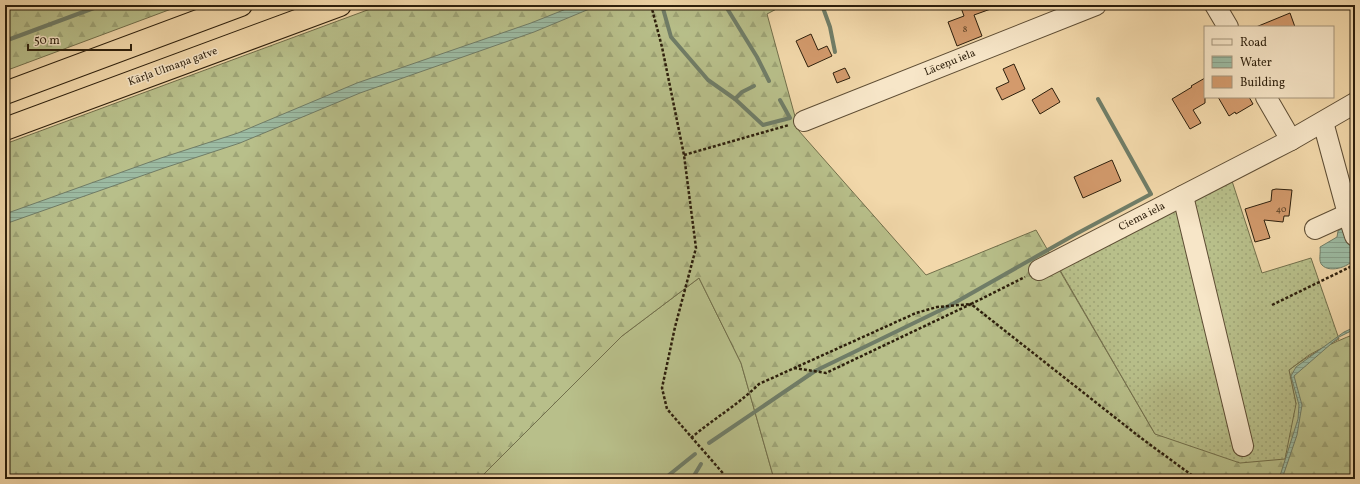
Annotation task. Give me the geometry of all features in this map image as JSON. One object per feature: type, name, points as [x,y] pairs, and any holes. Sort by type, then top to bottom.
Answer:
[{"type":"highway","points":[[5,93],[241,5]]},
{"type":"highway","name":"Kārļa Ulmaņa gatve","points":[[5,130],[340,5]]},
{"type":"street","name":"Lāceņu iela","points":[[804,120],[1096,5]]},
{"type":"street","points":[[1215,5],[1227,26]]},
{"type":"street","points":[[1267,98],[1291,140]]},
{"type":"street","name":"Ciema iela","points":[[1039,270],[1291,140],[1355,103]]},
{"type":"street","points":[[1323,122],[1355,236]]},
{"type":"street","points":[[1183,196],[1243,446]]},
{"type":"street","points":[[1315,229],[1348,214]]},
{"type":"path","points":[[651,5],[662,47],[684,155],[696,248],[675,327],[662,388],[667,409],[691,438],[714,461],[728,479]]},
{"type":"path","points":[[684,155],[804,120]]},
{"type":"path","points":[[1272,305],[1352,266],[1355,263]]},
{"type":"path","points":[[794,368],[826,373],[1039,270]]},
{"type":"path","points":[[691,438],[704,427],[744,400],[758,384],[923,311],[937,307],[971,304],[1141,438],[1197,479]]},
{"type":"green space","points":[[5,5],[182,5],[5,71]]},
{"type":"green space","points":[[381,5],[784,5],[767,14],[799,131],[926,275],[1036,230],[1155,434],[1296,404],[1289,370],[1321,349],[1355,334],[1355,479],[774,479],[741,363],[699,278],[622,336],[479,479],[5,479],[5,144]]},
{"type":"green space","points":[[1232,181],[1262,273],[1311,258],[1339,339],[1309,355],[1289,370],[1296,404],[1285,459],[1240,463],[1155,434],[1060,270]]},
{"type":"green space","points":[[699,278],[741,363],[774,479],[479,479],[622,336]]},
{"type":"water","points":[[576,5],[599,5],[534,32],[360,93],[240,143],[5,224],[5,214],[161,158],[238,133],[357,83],[531,23]]},
{"type":"water","points":[[1343,228],[1348,229],[1354,246],[1355,256],[1346,266],[1335,269],[1326,268],[1320,261],[1320,247],[1337,237],[1338,231]]},
{"type":"water","points":[[1355,327],[1355,329],[1339,337],[1294,376],[1302,405],[1297,435],[1282,479],[1279,479],[1298,419],[1299,405],[1291,376],[1296,367],[1344,332]]},
{"type":"building","points":[[960,5],[999,6],[974,15],[982,36],[957,46],[948,22],[964,16]]},
{"type":"building","points":[[1290,13],[1295,26],[1258,26]]},
{"type":"building","points":[[811,34],[818,50],[827,46],[832,56],[808,67],[796,41]]},
{"type":"building","points":[[1014,64],[1025,89],[1002,100],[996,88],[1009,82],[1003,69]]},
{"type":"building","points":[[845,68],[850,78],[837,83],[833,73]]},
{"type":"building","points":[[1204,79],[1205,103],[1193,110],[1201,123],[1190,129],[1172,99],[1192,87],[1191,86]]},
{"type":"building","points":[[1052,88],[1060,102],[1040,114],[1032,100]]},
{"type":"building","points":[[1219,98],[1250,98],[1253,104],[1236,114],[1235,112],[1229,116]]},
{"type":"building","points":[[1112,160],[1121,181],[1083,198],[1074,177]]},
{"type":"building","points":[[1272,190],[1292,190],[1289,216],[1284,216],[1283,222],[1264,220],[1270,238],[1255,242],[1245,209],[1271,201]]},
{"type":"waterway","points":[[5,41],[102,5]]},
{"type":"waterway","points":[[662,5],[671,37],[708,80],[735,99],[763,125],[790,118],[780,100]]},
{"type":"waterway","points":[[725,5],[757,57],[769,81]]},
{"type":"waterway","points":[[822,5],[830,27],[835,52]]},
{"type":"waterway","points":[[735,99],[742,92],[754,86]]},
{"type":"waterway","points":[[709,443],[815,371],[949,306],[1076,234],[1151,194],[1098,99]]},
{"type":"waterway","points":[[664,479],[695,454]]},
{"type":"waterway","points":[[692,479],[701,464]]}]
